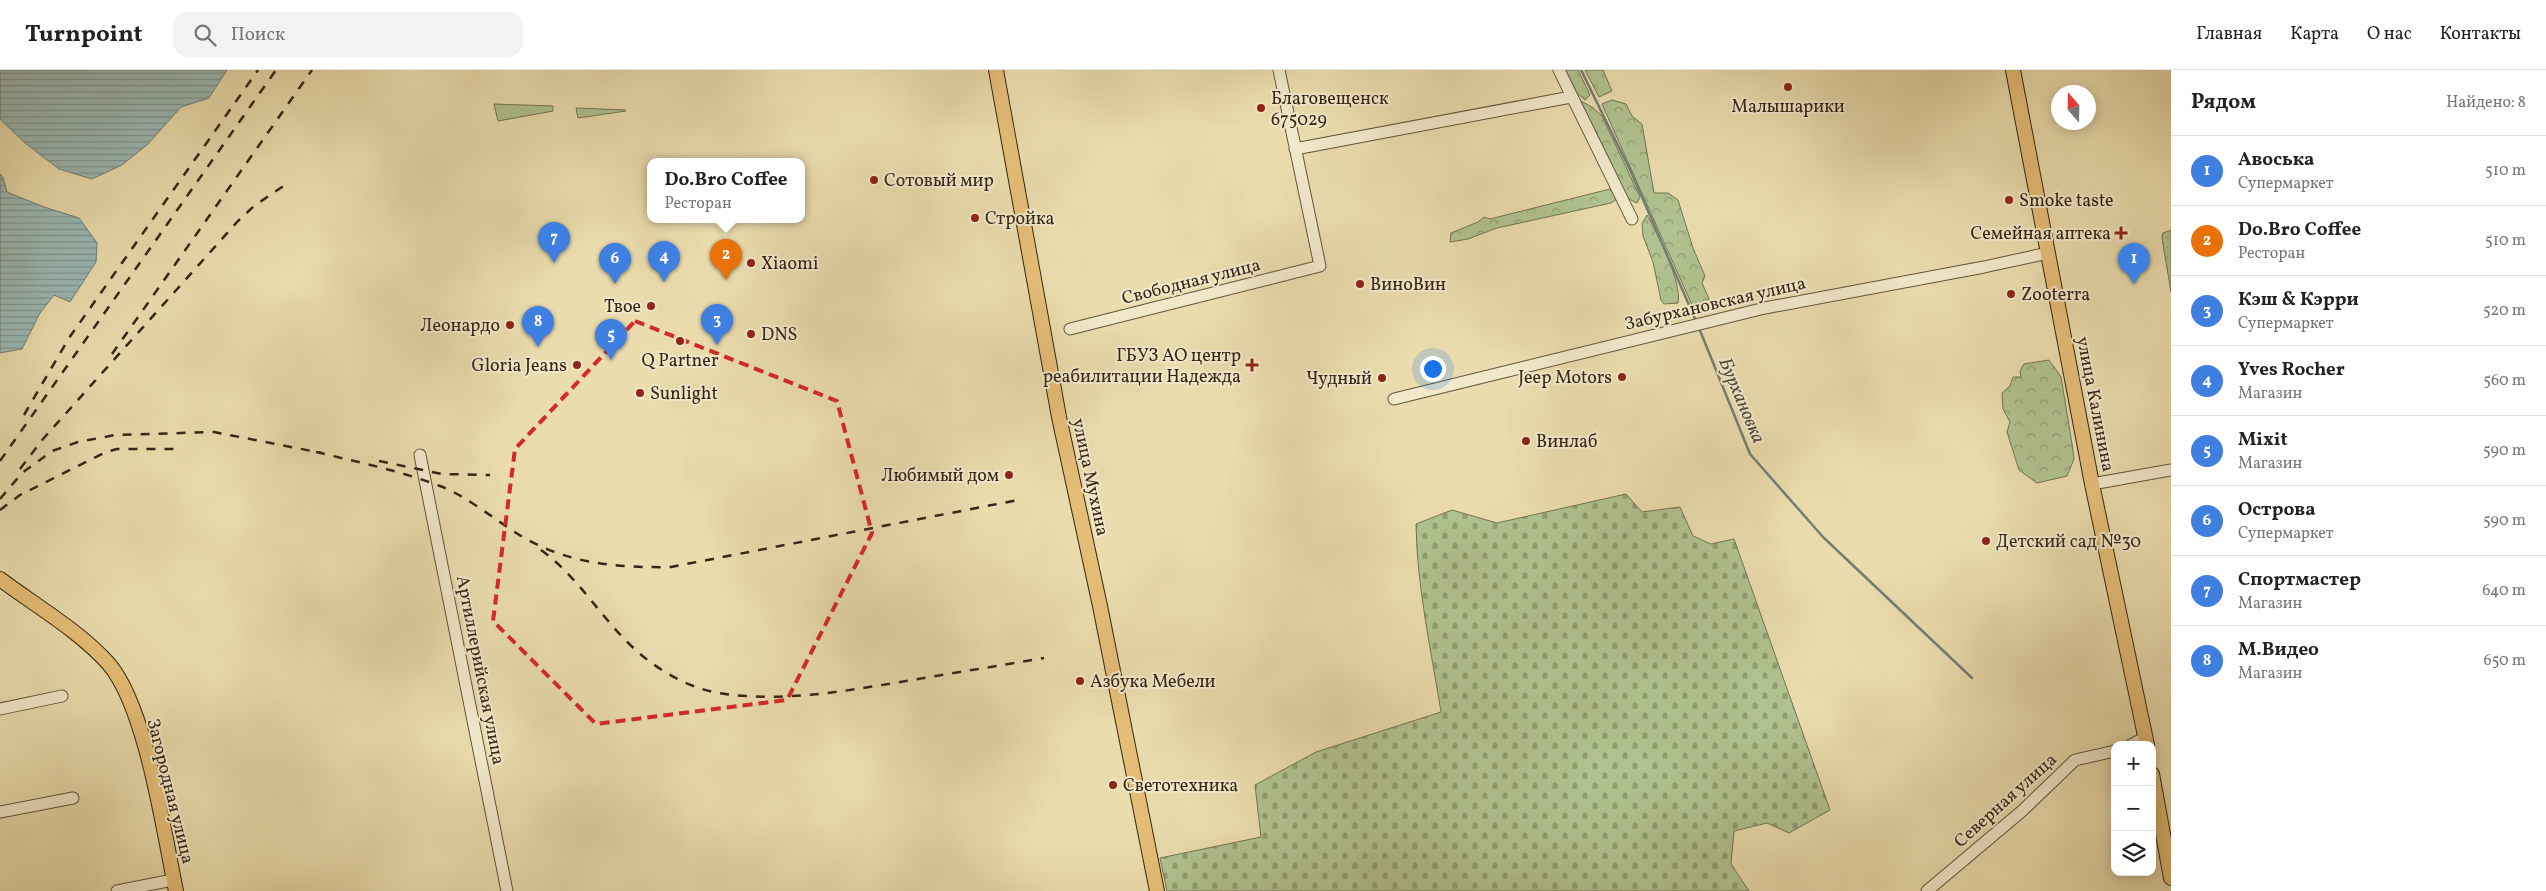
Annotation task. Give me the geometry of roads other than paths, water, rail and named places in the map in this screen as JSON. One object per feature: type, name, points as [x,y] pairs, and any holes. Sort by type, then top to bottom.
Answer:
[{"type":"main road","name":"улица Мухина","points":[[996,70],[1059,417],[1100,606],[1157,891]]},
{"type":"main road","name":"улица Калинина","points":[[2013,70],[2092,484],[2146,741]]},
{"type":"main road","name":"Загородная улица","points":[[0,579],[81,638],[109,664],[127,695],[145,747],[174,886]]},
{"type":"main road","points":[[2154,786],[2171,878]]},
{"type":"street","points":[[1279,70],[1295,150],[1571,97]]},
{"type":"street","points":[[1559,70],[1632,219]]},
{"type":"street","name":"Свободная улица","points":[[1070,329],[1320,266],[1295,150]]},
{"type":"street","name":"Забурхановская улица","points":[[1394,399],[1779,305],[1984,267],[2048,253]]},
{"type":"street","name":"Артиллерийская улица","points":[[420,455],[507,891]]},
{"type":"street","points":[[2092,484],[2171,470]]},
{"type":"street","points":[[0,709],[62,696]]},
{"type":"street","name":"Северная улица","points":[[1927,891],[2022,811],[2075,760],[2111,752]]},
{"type":"street","points":[[0,812],[73,798]]},
{"type":"street","points":[[117,891],[174,886]]},
{"type":"water","points":[[0,70],[227,70],[209,98],[181,107],[148,144],[122,165],[92,179],[59,169],[25,143],[0,119]]},
{"type":"water","points":[[0,174],[3,177],[7,192],[44,207],[79,218],[97,243],[96,262],[70,302],[54,295],[40,313],[22,349],[0,353]]},
{"type":"waterway","name":"Бурхановка","points":[[1581,70],[1631,172],[1696,321]]},
{"type":"waterway","name":"Бурхановка","points":[[1699,328],[1750,454],[1823,537],[1972,678]]},
{"type":"railway","points":[[24,415],[69,338],[258,70]]},
{"type":"railway","points":[[0,461],[276,70]]},
{"type":"railway","points":[[112,354],[312,70]]},
{"type":"railway","points":[[20,469],[43,439],[238,221],[254,206],[285,185]]},
{"type":"railway","points":[[0,499],[22,473],[52,451],[78,442],[115,435],[214,432],[322,453]]},
{"type":"railway","points":[[0,510],[20,495],[106,452],[117,449],[176,449]]},
{"type":"railway","points":[[316,452],[395,471],[450,490],[521,536],[557,553],[594,562],[632,567],[671,567],[1018,500]]},
{"type":"railway","points":[[379,461],[442,474],[490,475]]},
{"type":"railway","points":[[541,550],[570,576],[634,649],[666,672],[705,690],[725,694],[770,697],[816,694],[1044,658]]},
{"type":"place","name":"Малышарики","points":[[1788,87]]},
{"type":"place","name":"Благовещенск 675029","points":[[1261,108]]},
{"type":"place","name":"Сотовый мир","points":[[874,180]]},
{"type":"place","name":"Smoke taste","points":[[2009,200]]},
{"type":"place","name":"Стройка","points":[[975,218]]},
{"type":"place","name":"Семейная аптека","points":[[2121,233]]},
{"type":"place","name":"Спортмастер","points":[[554,263]]},
{"type":"place","name":"Xiaomi","points":[[751,263]]},
{"type":"place","name":"Do.Bro Coffee","points":[[726,280]]},
{"type":"place","name":"Yves Rocher","points":[[664,282]]},
{"type":"place","name":"Острова","points":[[615,284]]},
{"type":"place","name":"ВиноВин","points":[[1360,284]]},
{"type":"place","name":"Авоська","points":[[2134,284]]},
{"type":"place","name":"Zooterra","points":[[2011,294]]},
{"type":"place","name":"Твое","points":[[651,306]]},
{"type":"place","name":"Леонардо","points":[[510,325]]},
{"type":"place","name":"DNS","points":[[751,334]]},
{"type":"place","name":"Q Partner","points":[[680,341]]},
{"type":"place","name":"Кэш & Кэрри","points":[[717,345]]},
{"type":"place","name":"М.Видео","points":[[538,347]]},
{"type":"place","name":"Mixit","points":[[611,360]]},
{"type":"place","name":"Gloria Jeans","points":[[577,365]]},
{"type":"place","name":"ГБУЗ АО центр реабилитации Надежда","points":[[1252,365]]},
{"type":"place","name":"Jeep Motors","points":[[1622,377]]},
{"type":"place","name":"Чудный","points":[[1382,378]]},
{"type":"place","name":"Sunlight","points":[[640,393]]},
{"type":"place","name":"Винлаб","points":[[1526,441]]},
{"type":"place","name":"Любимый дом","points":[[1009,475]]},
{"type":"place","name":"Детский сад №30","points":[[1986,541]]},
{"type":"place","name":"Азбука Мебели","points":[[1080,681]]},
{"type":"place","name":"Светотехника","points":[[1113,785]]}]
